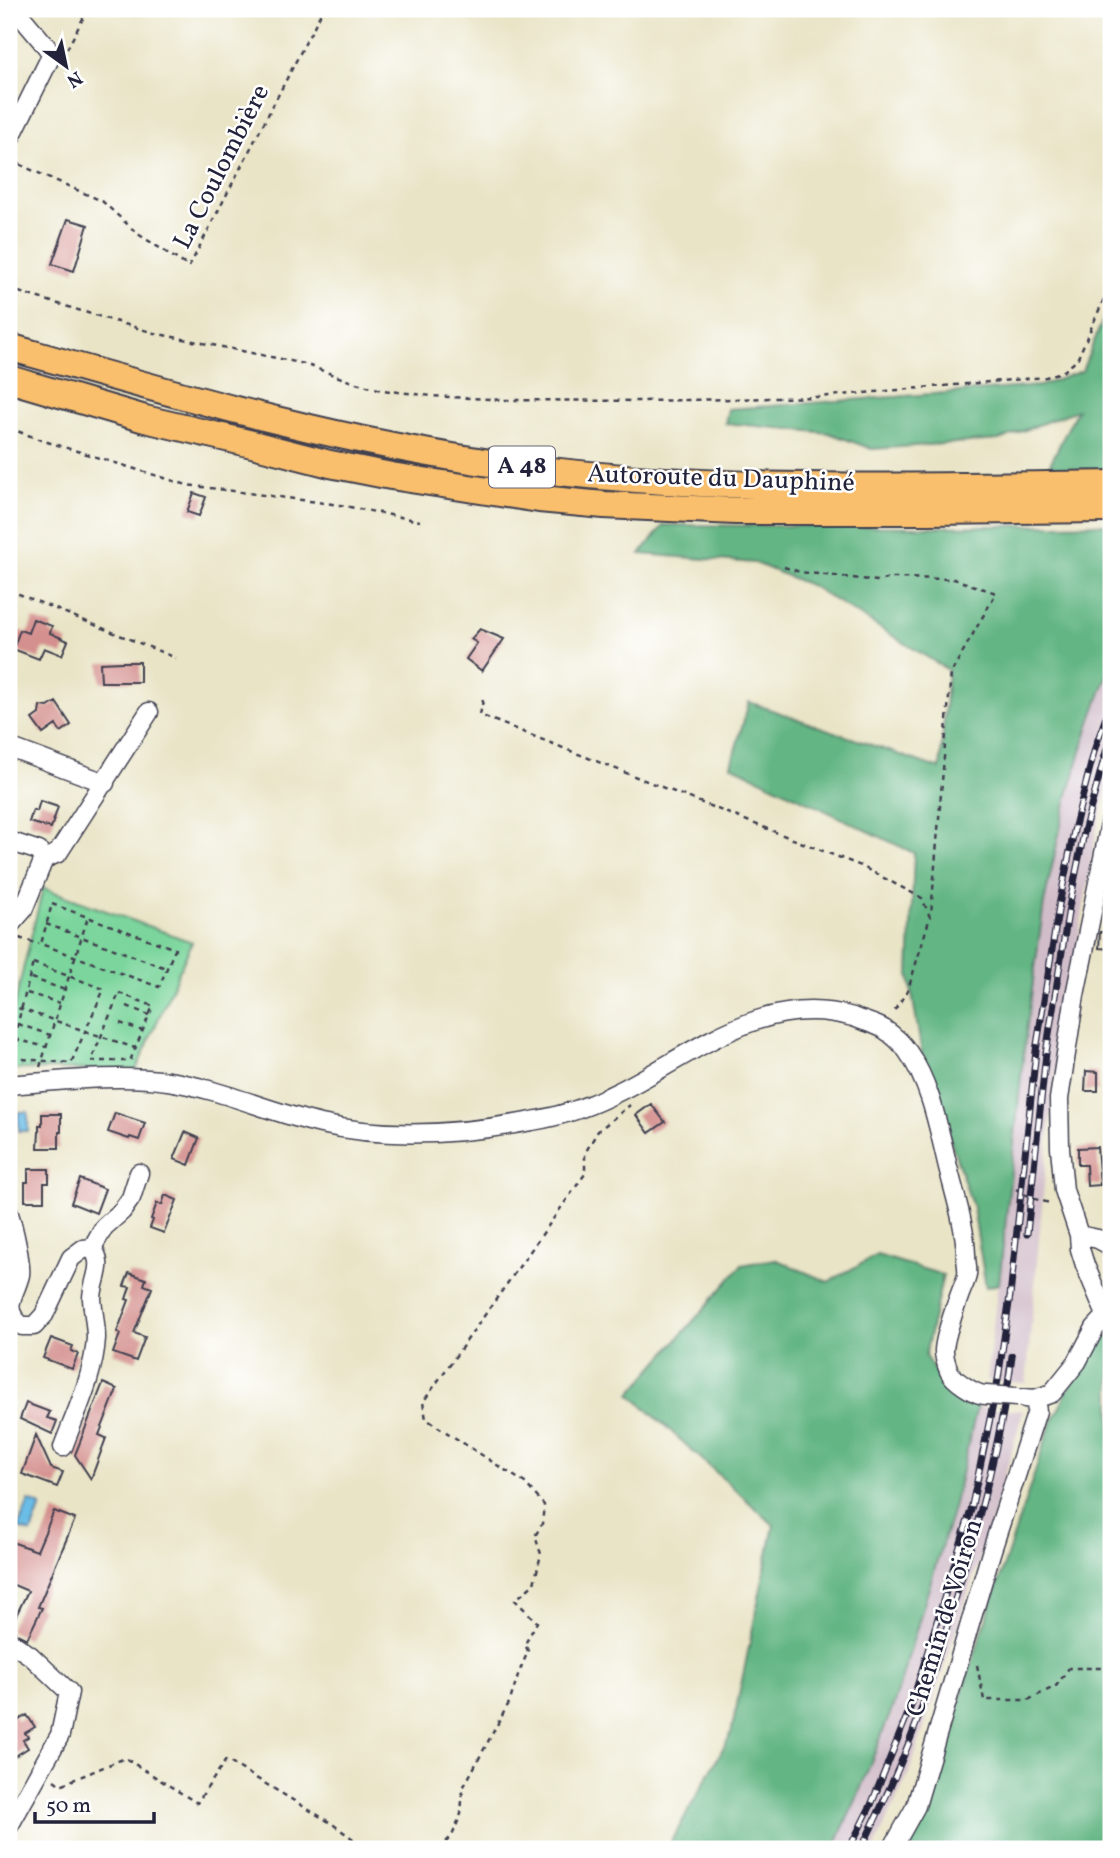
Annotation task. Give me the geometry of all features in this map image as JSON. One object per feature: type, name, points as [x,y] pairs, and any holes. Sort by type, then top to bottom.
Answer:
[{"type":"highway","name":"Autoroute du Dauphiné","points":[[9,347],[267,418],[447,457],[663,481],[1050,497],[1111,509]]},
{"type":"highway","name":"Autoroute du Dauphiné","points":[[9,379],[145,419],[330,464],[539,499],[736,511],[1050,497],[1111,484]]},
{"type":"street","points":[[10,154],[50,58],[46,46],[15,9]]},
{"type":"street","points":[[9,926],[23,910],[44,859],[58,853],[149,712]]},
{"type":"street","points":[[9,747],[105,783]]},
{"type":"street","points":[[9,1085],[113,1078],[167,1081],[207,1089],[320,1124],[364,1132],[427,1133],[486,1129],[538,1121],[579,1109],[619,1092],[709,1040],[747,1023],[780,1014],[808,1011],[838,1013],[883,1028],[898,1041],[909,1053],[933,1109],[965,1234],[967,1275],[944,1350],[949,1374],[977,1395],[1026,1398],[1052,1393],[1077,1362],[1095,1328],[1109,1313],[1085,1265],[1079,1235],[1063,1190],[1059,1098],[1075,995],[1111,820]]},
{"type":"street","points":[[9,841],[40,851],[44,859]]},
{"type":"street","points":[[92,1248],[104,1227],[122,1211],[131,1198],[139,1173]]},
{"type":"street","points":[[9,1214],[13,1224],[20,1274],[10,1306],[14,1320],[22,1326],[34,1326],[44,1315],[71,1258],[83,1249],[92,1248]]},
{"type":"street","points":[[1079,1235],[1111,1246]]},
{"type":"street","points":[[63,1447],[89,1378],[96,1338],[92,1300],[100,1266],[97,1254],[92,1248]]},
{"type":"street","name":"Chemin de Voiron","points":[[892,1849],[916,1806],[991,1553],[1037,1411],[1026,1398]]},
{"type":"street","points":[[9,1826],[60,1735],[69,1692],[30,1656],[10,1645]]},
{"type":"path","name":"La Coulombière","points":[[10,154],[25,167],[102,201],[138,234],[190,267],[323,9]]},
{"type":"path","points":[[9,289],[154,333],[305,364],[382,390],[506,400],[644,401],[818,397],[1046,377],[1064,371],[1077,360],[1111,283]]},
{"type":"path","points":[[9,428],[187,485],[340,505],[420,521]]},
{"type":"path","points":[[784,567],[800,572],[878,580],[954,579],[996,593],[951,673],[930,917],[908,990],[883,1028]]},
{"type":"path","points":[[9,590],[176,658]]},
{"type":"path","points":[[483,700],[480,715],[861,866],[922,898],[930,917]]},
{"type":"path","points":[[9,936],[41,944],[159,987],[174,949],[52,904],[41,944]]},
{"type":"path","points":[[41,1060],[88,917]]},
{"type":"path","points":[[47,924],[166,968]]},
{"type":"path","points":[[33,963],[104,989],[71,1063],[9,1058],[30,978],[33,963]]},
{"type":"path","points":[[30,978],[65,990]]},
{"type":"path","points":[[27,993],[60,1003]]},
{"type":"path","points":[[119,993],[153,1006],[149,1015],[130,1061],[91,1061],[119,993]]},
{"type":"path","points":[[9,1005],[72,1024],[136,1048]]},
{"type":"path","points":[[127,1006],[149,1015]]},
{"type":"path","points":[[120,1023],[143,1031]]},
{"type":"path","points":[[18,1024],[50,1035]]},
{"type":"path","points":[[14,1038],[46,1047]]},
{"type":"path","points":[[439,1849],[452,1836],[461,1814],[463,1788],[510,1701],[528,1651],[525,1644],[537,1622],[515,1600],[534,1584],[541,1554],[535,1536],[542,1524],[544,1505],[525,1483],[426,1419],[423,1402],[585,1174],[585,1153],[598,1131],[628,1108],[636,1098]]},
{"type":"path","points":[[1016,1189],[1031,1198],[1070,1209]]},
{"type":"path","points":[[976,1664],[984,1700],[1028,1700],[1056,1686],[1069,1668],[1101,1668],[1111,1675]]},
{"type":"path","points":[[40,1770],[61,1785],[125,1758],[197,1803],[226,1760],[331,1823],[367,1849]]},
{"type":"shaded area","points":[[1111,665],[1111,776],[1097,828],[1052,1096],[1026,1383],[987,1381],[1025,1040],[1044,903],[1067,798]]},
{"type":"shaded area","points":[[977,1407],[1023,1411],[992,1521],[909,1773],[874,1849],[833,1849],[856,1800],[894,1704],[953,1508]]},
{"type":"green space","points":[[1111,300],[1111,469],[1047,470],[1077,410],[999,440],[872,449],[829,433],[725,423],[728,409],[1040,386],[1082,371]]},
{"type":"green space","points":[[1111,524],[1111,665],[1067,798],[1044,903],[1025,1040],[999,1284],[986,1287],[973,1208],[922,1054],[909,975],[914,853],[731,765],[749,702],[940,769],[948,670],[812,586],[755,563],[640,554],[664,525],[935,527]]},
{"type":"green space","points":[[43,888],[192,942],[136,1070],[9,1069],[9,1027]]},
{"type":"green space","points":[[877,1255],[943,1275],[925,1356],[944,1385],[977,1407],[953,1508],[894,1704],[856,1800],[833,1849],[667,1849],[731,1734],[774,1525],[630,1394],[742,1265],[775,1259],[828,1282]]},
{"type":"green space","points":[[1111,1332],[1111,1849],[907,1849],[918,1826],[1049,1429],[1083,1358]]},
{"type":"water","points":[[18,1112],[28,1112],[28,1131],[19,1131]]},
{"type":"water","points":[[29,1501],[41,1506],[31,1533],[18,1528]]},
{"type":"building","points":[[68,219],[88,225],[74,271],[52,264]]},
{"type":"building","points":[[194,493],[206,497],[199,516],[187,512]]},
{"type":"building","points":[[33,619],[52,626],[50,633],[68,641],[62,655],[44,648],[39,659],[13,649],[20,630],[28,633]]},
{"type":"building","points":[[480,629],[504,639],[482,671],[466,659],[477,643],[471,639]]},
{"type":"building","points":[[140,662],[140,682],[101,682],[100,663]]},
{"type":"building","points":[[56,702],[71,725],[61,732],[56,725],[43,734],[32,719],[39,714],[40,706],[48,707]]},
{"type":"building","points":[[40,801],[58,807],[51,828],[29,822]]},
{"type":"building","points":[[1100,932],[1111,932],[1111,949],[1099,948]]},
{"type":"building","points":[[1086,1071],[1098,1072],[1098,1091],[1085,1091]]},
{"type":"building","points":[[651,1104],[665,1122],[649,1133],[636,1115]]},
{"type":"building","points":[[115,1113],[145,1123],[139,1140],[108,1132]]},
{"type":"building","points":[[42,1114],[61,1114],[59,1148],[38,1148]]},
{"type":"building","points":[[185,1132],[199,1138],[189,1165],[174,1159]]},
{"type":"building","points":[[1097,1147],[1100,1185],[1087,1186],[1086,1165],[1078,1165],[1078,1148]]},
{"type":"building","points":[[28,1169],[49,1169],[49,1183],[44,1183],[44,1201],[25,1201]]},
{"type":"building","points":[[80,1179],[105,1189],[96,1213],[71,1203]]},
{"type":"building","points":[[165,1195],[177,1200],[164,1233],[150,1228],[157,1203],[162,1205]]},
{"type":"building","points":[[129,1273],[146,1279],[144,1285],[152,1288],[134,1333],[145,1337],[136,1361],[113,1353],[120,1334],[117,1332],[129,1300],[126,1299],[130,1287],[124,1286]]},
{"type":"building","points":[[51,1338],[73,1346],[71,1351],[78,1354],[72,1369],[43,1358]]},
{"type":"building","points":[[103,1383],[117,1389],[99,1435],[106,1438],[91,1479],[75,1455]]},
{"type":"building","points":[[26,1403],[50,1412],[47,1418],[57,1421],[52,1434],[20,1419]]},
{"type":"building","points":[[36,1435],[51,1468],[63,1472],[57,1487],[22,1474]]},
{"type":"building","points":[[54,1511],[75,1519],[38,1607],[42,1608],[27,1639],[9,1630],[28,1591],[9,1583],[9,1541],[37,1551]]},
{"type":"building","points":[[9,1706],[17,1721],[27,1715],[35,1727],[25,1733],[28,1737],[23,1740],[28,1748],[9,1760]]},
{"type":"railway","points":[[849,1849],[871,1805],[911,1706],[971,1510],[998,1380],[1010,1296],[1036,1051],[1059,905],[1095,748],[1111,703]]},
{"type":"railway","points":[[1027,1234],[1046,1053],[1069,907],[1085,828],[1111,734]]},
{"type":"railway","points":[[861,1849],[909,1743],[936,1663],[990,1474],[1012,1356]]}]
